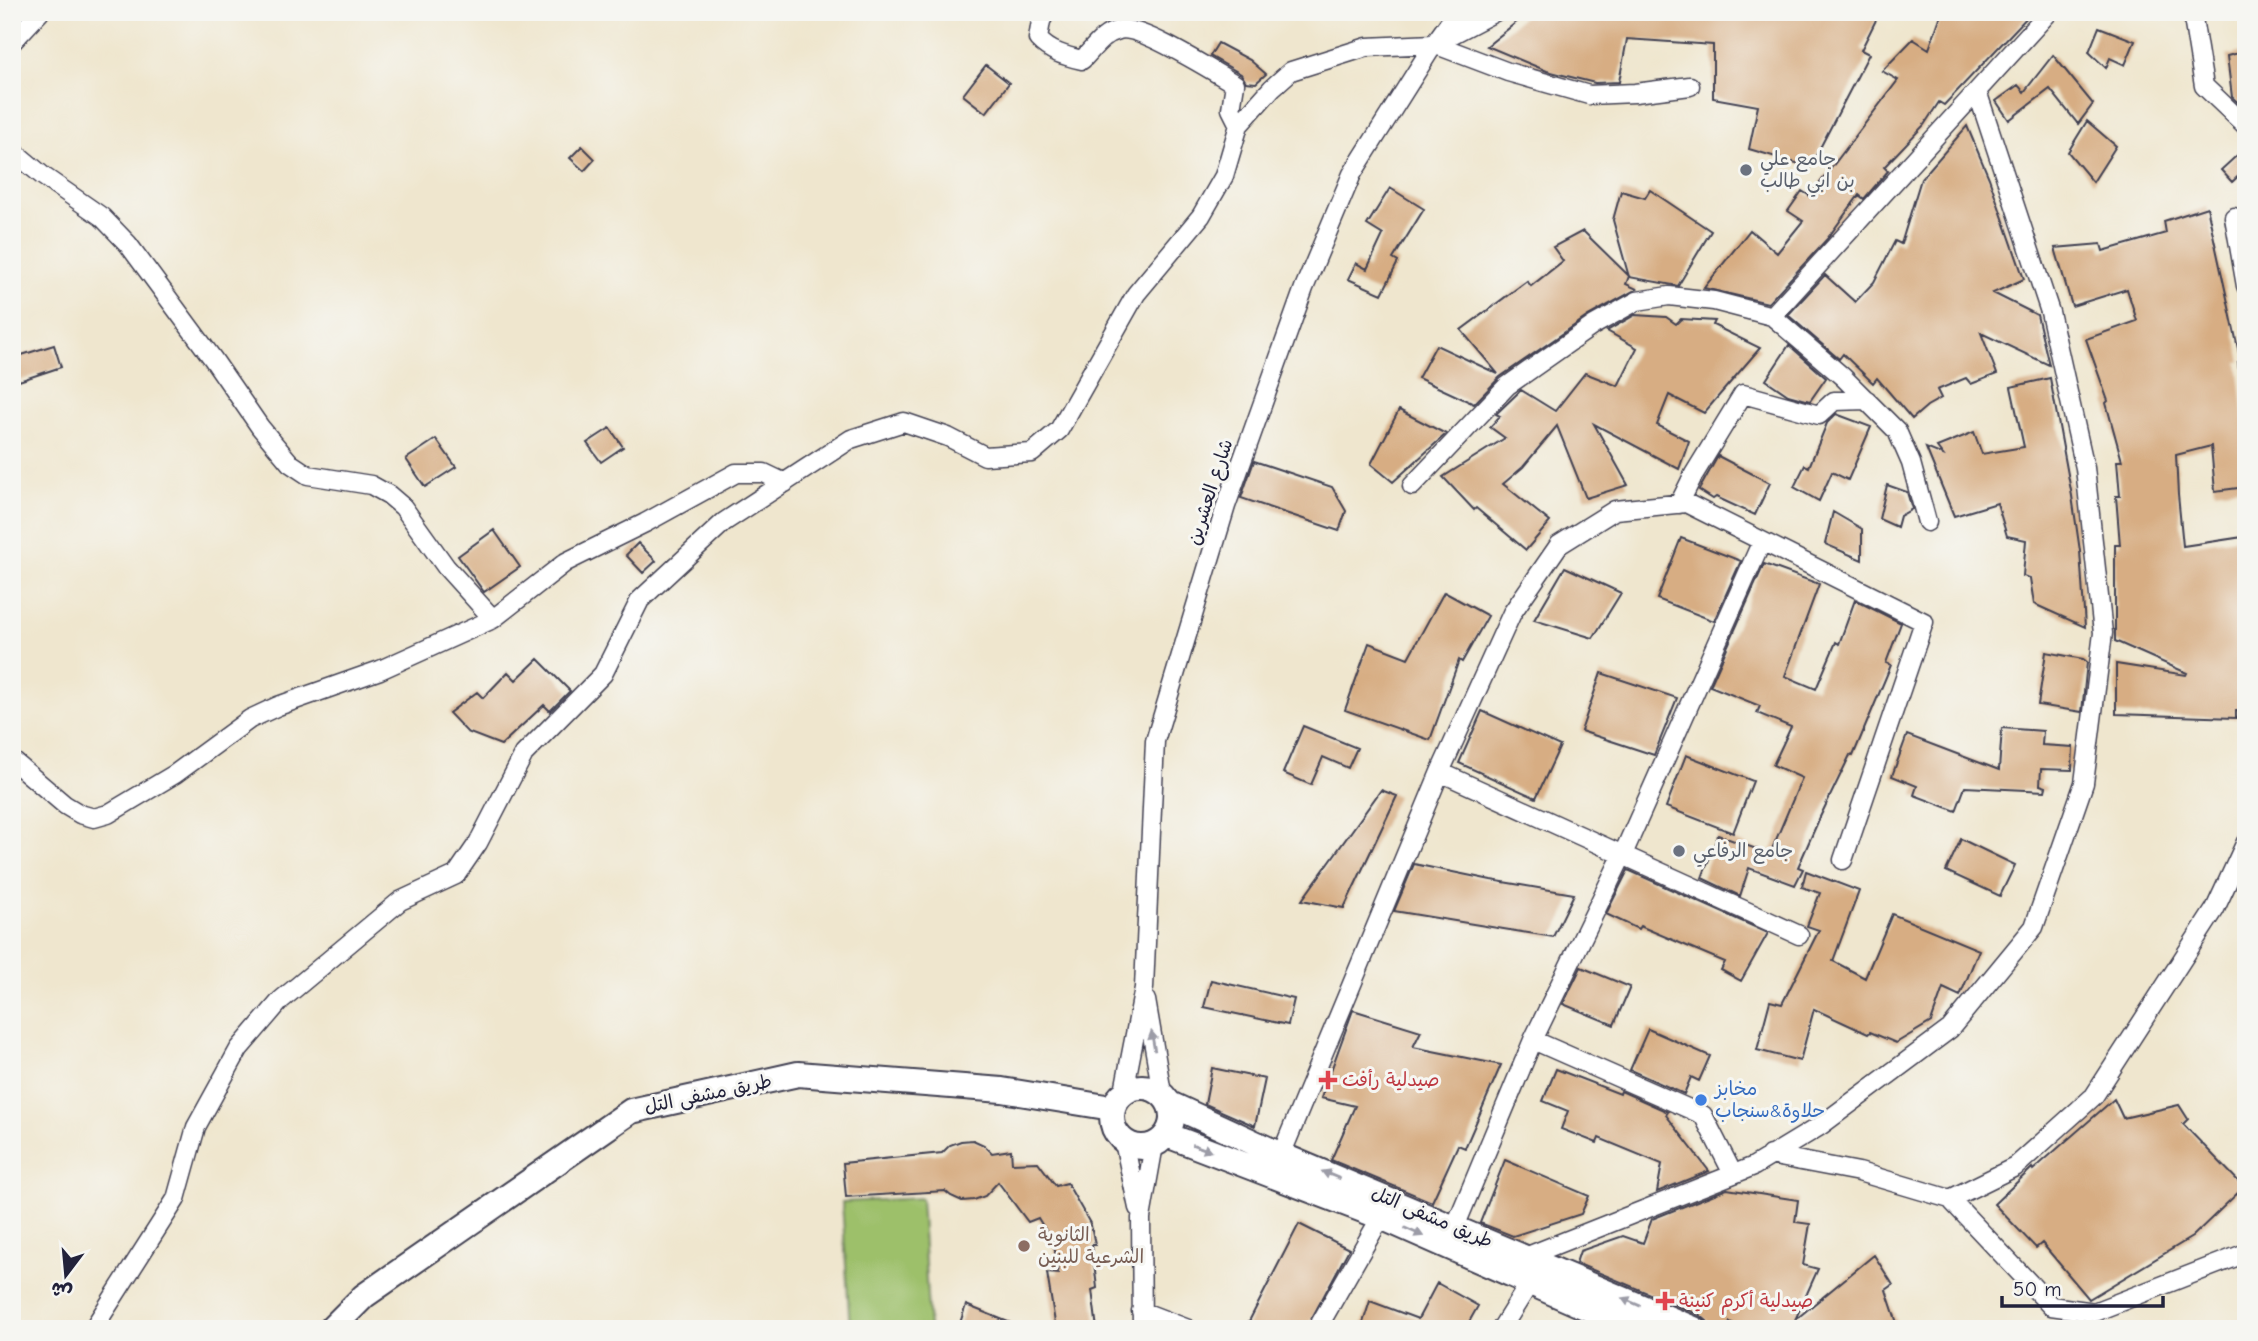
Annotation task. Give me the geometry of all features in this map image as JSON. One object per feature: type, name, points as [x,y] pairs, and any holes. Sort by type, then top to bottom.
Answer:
[{"type":"street","points":[[12,43],[40,12]]},
{"type":"street","points":[[1046,12],[1041,21],[1038,39],[1064,56],[1082,60],[1102,36],[1122,29],[1144,34],[1236,84],[1231,110],[1239,125]]},
{"type":"street","name":"شارع العشرين","points":[[1144,988],[1155,741],[1226,506],[1304,288],[1352,174],[1457,12]]},
{"type":"street","points":[[1434,44],[1494,12]]},
{"type":"street","points":[[1772,316],[2049,12]]},
{"type":"street","points":[[2192,12],[2204,86],[2246,126]]},
{"type":"street","points":[[93,1329],[176,1199],[196,1127],[239,1049],[281,1000],[400,901],[456,875],[478,843],[524,754],[603,674],[640,600],[724,522],[851,439],[904,422],[948,437],[985,456],[1032,453],[1059,430],[1136,294],[1202,216],[1224,176],[1239,125],[1291,71],[1367,47],[1434,44],[1508,72],[1589,95],[1690,86]]},
{"type":"street","points":[[1525,1257],[1754,1166],[1820,1126],[1950,1029],[2034,927],[2084,783],[2103,633],[2085,468],[2050,312],[1977,91]]},
{"type":"street","points":[[12,150],[43,176],[102,217],[128,244],[260,427],[290,463],[308,475],[371,485],[389,495],[403,508],[446,567],[492,620]]},
{"type":"street","points":[[2234,217],[2246,286]]},
{"type":"street","points":[[1412,486],[1507,386],[1594,325],[1637,301],[1669,296],[1714,301],[1772,316],[1867,400],[1897,432],[1911,463],[1927,522]]},
{"type":"street","points":[[1679,504],[1694,474],[1743,394],[1819,415],[1834,401],[1867,400]]},
{"type":"street","points":[[12,760],[65,805],[80,814],[94,818],[108,814],[174,774],[250,719],[278,706],[380,670],[492,620],[566,562],[736,473],[764,474],[785,483]]},
{"type":"street","points":[[1281,1154],[1440,772],[1512,613],[1559,545],[1615,510],[1686,503],[1924,622],[1843,860]]},
{"type":"street","points":[[1455,1227],[1533,1040],[1623,854],[1762,541]]},
{"type":"street","points":[[1440,772],[1799,934]]},
{"type":"street","points":[[1950,1199],[2015,1167],[2094,1096],[2215,909],[2246,842]]},
{"type":"street","points":[[1140,1219],[1160,1140],[1172,1120],[1144,988]]},
{"type":"street","points":[[1144,988],[1111,1124],[1124,1142],[1140,1219],[1142,1320],[1188,1329]]},
{"type":"street","points":[[1533,1040],[1703,1115],[1733,1174]]},
{"type":"street","name":"طريق مشفى التل","points":[[331,1329],[364,1296],[631,1111],[798,1074],[1118,1100]]},
{"type":"street","points":[[1118,1100],[1136,1086],[1150,1087],[1166,1099]]},
{"type":"street","name":"طريق مشفى التل","points":[[1166,1099],[1281,1154],[1694,1329]]},
{"type":"street","points":[[1124,1142],[1138,1147],[1160,1140]]},
{"type":"street","name":"طريق مشفى التل","points":[[1160,1140],[1381,1217],[1635,1329]]},
{"type":"street","points":[[1770,1155],[1859,1172],[1950,1199],[2051,1306],[2094,1312],[2246,1253]]},
{"type":"street","points":[[1317,1329],[1381,1217]]},
{"type":"street","points":[[1501,1329],[1529,1284]]},
{"type":"green space","points":[[921,1198],[929,1328],[850,1329],[842,1202]]},
{"type":"building","points":[[1529,12],[1880,12],[1861,50],[1869,54],[1810,167],[1749,149],[1758,106],[1713,98],[1713,45],[1627,39],[1619,82],[1595,83],[1547,71],[1487,46]]},
{"type":"building","points":[[1942,12],[2032,12],[1944,105],[1939,102],[1924,125],[1884,167],[1888,171],[1864,199],[1859,195],[1827,239],[1768,303],[1704,288],[1750,230],[1777,253],[1803,221],[1788,211],[1802,191],[1810,196],[1898,80],[1882,71],[1913,39],[1929,49]]},
{"type":"building","points":[[2099,27],[2135,41],[2125,65],[2110,58],[2106,68],[2089,52]]},
{"type":"building","points":[[1218,43],[1250,60],[1266,74],[1256,83],[1246,82],[1241,74],[1210,56]]},
{"type":"building","points":[[2246,51],[2246,110],[2232,97],[2227,56]]},
{"type":"building","points":[[2053,55],[2093,104],[2078,124],[2050,89],[2009,120],[1996,101],[2018,85],[2024,92]]},
{"type":"building","points":[[986,65],[1009,83],[986,113],[963,95]]},
{"type":"building","points":[[2087,121],[2116,146],[2093,182],[2068,152]]},
{"type":"building","points":[[1967,126],[1989,178],[2024,279],[1993,293],[2037,315],[2049,365],[1981,333],[1997,374],[1971,384],[1966,378],[1937,390],[1941,398],[1912,419],[1877,378],[1873,383],[1843,354],[1839,359],[1788,315],[1825,275],[1855,302],[1874,282],[1895,241],[1901,244],[1921,179]]},
{"type":"building","points":[[582,146],[595,159],[584,171],[570,158]]},
{"type":"building","points":[[2246,147],[2246,169],[2232,182],[2221,170]]},
{"type":"building","points":[[1390,188],[1424,209],[1393,259],[1398,262],[1382,294],[1348,279],[1356,263],[1367,269],[1383,235],[1367,225]]},
{"type":"building","points":[[1650,190],[1711,231],[1678,286],[1629,277],[1613,220],[1621,191],[1645,198]]},
{"type":"building","points":[[2207,207],[2241,362],[2238,362],[2246,437],[2246,487],[2215,491],[2211,446],[2176,455],[2178,495],[2183,546],[2243,537],[2246,557],[2246,711],[2236,711],[2236,718],[2116,714],[2116,664],[2186,675],[2187,673],[2115,641],[2115,545],[2120,545],[2116,496],[2120,496],[2117,461],[2122,461],[2106,403],[2108,401],[2086,339],[2137,321],[2127,289],[2072,306],[2055,248],[2101,244],[2103,251],[2166,233],[2164,221]]},
{"type":"building","points":[[1583,231],[1629,276],[1626,284],[1637,289],[1588,316],[1500,377],[1474,404],[1418,378],[1436,345],[1498,374],[1461,330],[1527,281],[1531,286],[1563,261],[1553,247]]},
{"type":"building","points":[[1635,315],[1666,317],[1676,324],[1681,319],[1715,321],[1713,325],[1760,348],[1704,413],[1669,395],[1657,425],[1689,441],[1679,469],[1594,424],[1628,485],[1586,498],[1557,426],[1523,467],[1503,484],[1550,522],[1526,550],[1476,508],[1474,510],[1443,477],[1505,438],[1490,427],[1500,416],[1496,414],[1521,390],[1555,411],[1585,373],[1618,386],[1637,348],[1607,331]]},
{"type":"building","points":[[54,345],[61,367],[19,381],[12,358]]},
{"type":"building","points":[[1789,345],[1826,378],[1810,401],[1788,395],[1766,380]]},
{"type":"building","points":[[2050,378],[2080,551],[2085,627],[2034,604],[2030,578],[2023,576],[2026,540],[2007,536],[1997,503],[1954,516],[1926,448],[1943,455],[1937,447],[1974,432],[1982,454],[2024,447],[2011,387]]},
{"type":"building","points":[[1399,410],[1446,434],[1393,482],[1371,464]]},
{"type":"building","points":[[1836,414],[1871,427],[1848,480],[1832,472],[1819,501],[1794,487],[1805,465],[1809,467],[1827,423]]},
{"type":"building","points":[[610,428],[623,447],[601,462],[587,443]]},
{"type":"building","points":[[436,439],[456,467],[425,487],[406,459]]},
{"type":"building","points":[[1718,456],[1770,483],[1755,515],[1716,497],[1713,499],[1699,490]]},
{"type":"building","points":[[1254,461],[1332,487],[1346,511],[1339,531],[1241,498]]},
{"type":"building","points":[[1887,485],[1907,492],[1912,509],[1900,516],[1897,527],[1879,519]]},
{"type":"building","points":[[1833,512],[1862,529],[1862,560],[1825,544]]},
{"type":"building","points":[[494,530],[520,567],[484,592],[458,556]]},
{"type":"building","points":[[1681,538],[1741,561],[1714,621],[1657,599]]},
{"type":"building","points":[[638,543],[656,561],[643,573],[626,555]]},
{"type":"building","points":[[1764,564],[1819,584],[1785,676],[1816,689],[1836,642],[1839,644],[1855,600],[1901,623],[1886,663],[1891,665],[1853,756],[1850,755],[1798,867],[1803,869],[1795,885],[1749,868],[1740,896],[1702,878],[1718,835],[1770,854],[1802,778],[1773,765],[1791,727],[1757,713],[1760,706],[1710,686]]},
{"type":"building","points":[[1565,567],[1621,593],[1593,638],[1534,620]]},
{"type":"building","points":[[1444,592],[1488,616],[1462,662],[1459,660],[1430,740],[1345,710],[1369,643],[1408,658]]},
{"type":"building","points":[[2046,652],[2087,662],[2082,712],[2038,705]]},
{"type":"building","points":[[538,659],[570,691],[550,711],[544,705],[501,745],[467,732],[449,713],[477,692],[483,698],[508,672],[516,680]]},
{"type":"building","points":[[1601,673],[1677,698],[1654,755],[1581,731]]},
{"type":"building","points":[[1482,711],[1560,746],[1536,798],[1459,763]]},
{"type":"building","points":[[1303,726],[1357,748],[1348,768],[1323,757],[1311,785],[1283,773]]},
{"type":"building","points":[[2002,728],[2043,731],[2042,745],[2073,747],[2072,770],[2041,769],[2040,785],[2046,787],[2045,791],[1965,787],[1956,811],[1914,795],[1917,786],[1892,776],[1907,735],[1999,770]]},
{"type":"building","points":[[1686,755],[1753,781],[1733,833],[1666,807]]},
{"type":"building","points":[[1381,790],[1397,796],[1344,908],[1302,900]]},
{"type":"building","points":[[1961,839],[2015,865],[2000,896],[1946,871]]},
{"type":"building","points":[[1414,864],[1574,894],[1553,937],[1394,911]]},
{"type":"building","points":[[1628,870],[1768,933],[1741,981],[1721,970],[1725,962],[1606,914]]},
{"type":"building","points":[[1806,871],[1859,891],[1833,961],[1865,978],[1892,914],[1979,950],[1960,996],[1943,988],[1931,1022],[1896,1043],[1870,1032],[1868,1034],[1814,1009],[1800,1061],[1757,1050],[1770,1001],[1782,1004],[1819,930],[1807,926],[1820,893],[1802,887]]},
{"type":"building","points":[[1581,967],[1630,987],[1614,1025],[1563,1004]]},
{"type":"building","points":[[1211,980],[1294,999],[1288,1025],[1204,1007]]},
{"type":"building","points":[[1353,1010],[1421,1031],[1413,1047],[1501,1065],[1465,1148],[1458,1145],[1432,1202],[1331,1160],[1355,1106],[1321,1098]]},
{"type":"building","points":[[1648,1029],[1710,1056],[1699,1081],[1691,1077],[1684,1094],[1630,1070]]},
{"type":"building","points":[[1212,1068],[1265,1079],[1255,1126],[1205,1104]]},
{"type":"building","points":[[1556,1069],[1620,1094],[1621,1091],[1668,1112],[1666,1115],[1709,1171],[1657,1192],[1662,1164],[1599,1138],[1597,1143],[1561,1129],[1568,1111],[1543,1101]]},
{"type":"building","points":[[2114,1099],[2123,1118],[2179,1105],[2188,1119],[2183,1124],[2244,1187],[2192,1237],[2089,1299],[2042,1243],[2036,1248],[1994,1204]]},
{"type":"building","points":[[973,1140],[992,1153],[1011,1150],[1012,1163],[1038,1162],[1056,1186],[1067,1183],[1091,1225],[1095,1245],[1092,1245],[1097,1288],[1092,1290],[1097,1329],[1056,1329],[1047,1273],[1058,1274],[1054,1244],[1038,1218],[1028,1222],[998,1182],[985,1196],[974,1200],[962,1201],[945,1191],[846,1197],[843,1163],[942,1153],[950,1145]]},
{"type":"building","points":[[1505,1160],[1589,1196],[1581,1214],[1513,1236],[1480,1223]]},
{"type":"building","points":[[1727,1189],[1798,1200],[1795,1222],[1810,1224],[1803,1265],[1818,1269],[1795,1320],[1874,1255],[1893,1285],[1886,1290],[1899,1329],[1743,1329],[1730,1322],[1728,1329],[1715,1329],[1709,1327],[1700,1315],[1576,1263],[1580,1251],[1623,1236],[1643,1243],[1652,1219]]},
{"type":"building","points":[[1299,1224],[1349,1249],[1306,1329],[1245,1329]]},
{"type":"building","points":[[1437,1283],[1478,1306],[1465,1329],[1361,1329],[1370,1301],[1418,1319]]},
{"type":"building","points":[[966,1305],[1023,1328],[1023,1329],[958,1329]]},
{"type":"place","name":"جامع علي بن ابي طالب","points":[[1746,170]]},
{"type":"place","name":"جامع الرفاعي","points":[[1679,851]]},
{"type":"place","name":"صيدلية رأفت","points":[[1328,1080]]},
{"type":"place","name":"مخابز حلاوة&سنجاب","points":[[1701,1100]]},
{"type":"place","name":"الثانوية الشرعية للبنين","points":[[1024,1246]]},
{"type":"place","name":"صيدلية أكرم كنينة","points":[[1665,1301]]}]
